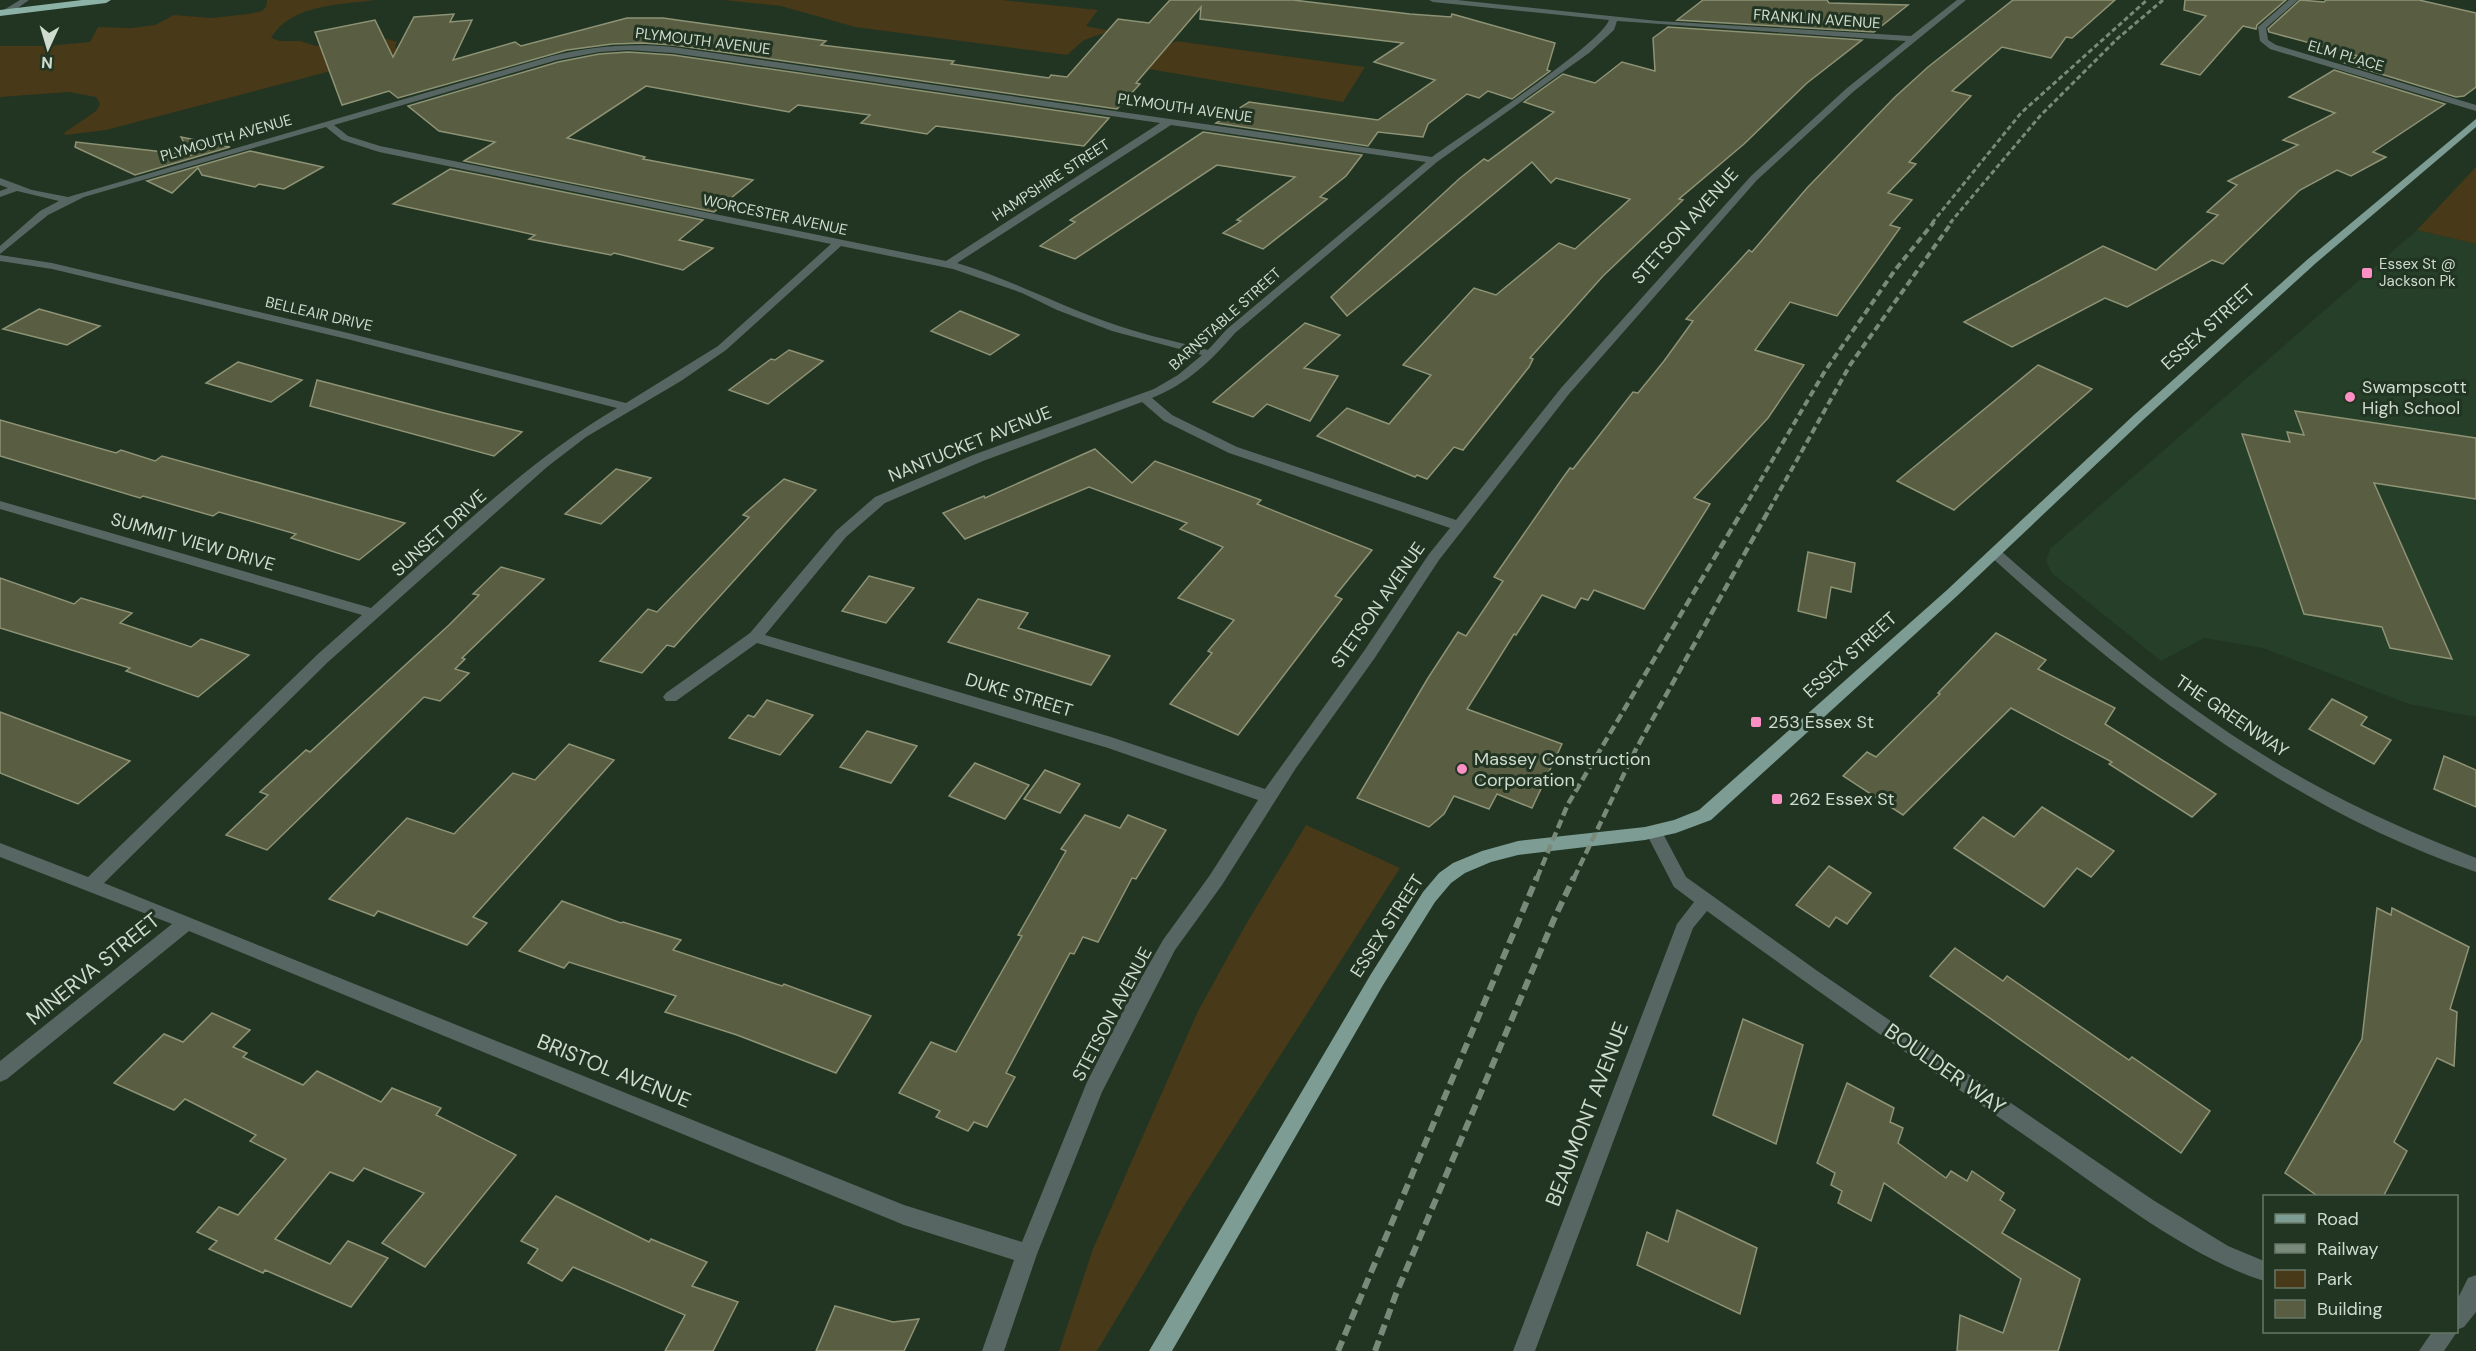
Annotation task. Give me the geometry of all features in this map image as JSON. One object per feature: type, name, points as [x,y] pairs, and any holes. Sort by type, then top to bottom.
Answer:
[{"type":"highway","points":[[2,13],[106,0]]},
{"type":"main road","name":"ESSEX STREET","points":[[1160,1351],[1237,1223],[1394,949],[1437,885],[1457,869],[1482,857],[1530,847],[1654,833],[1682,826],[1705,815],[1995,554],[2139,417],[2312,261],[2476,122]]},
{"type":"street","points":[[2,13],[25,0]]},
{"type":"street","name":"FRANKLIN AVENUE","points":[[1433,0],[1502,3],[1614,19],[1912,39]]},
{"type":"street","name":"STETSON AVENUE","points":[[993,1351],[1027,1254],[1094,1088],[1169,945],[1216,880],[1269,796],[1334,701],[1369,655],[1434,557],[1564,391],[1754,178],[1850,90],[1962,0]]},
{"type":"street","name":"ELM PLACE","points":[[2294,0],[2262,27],[2264,41],[2273,47],[2476,108]]},
{"type":"street","name":"BARNSTABLE STREET","points":[[1144,397],[1186,378],[1231,331],[1435,160],[1586,51],[1611,28],[1614,19]]},
{"type":"street","name":"PLYMOUTH AVENUE","points":[[0,251],[44,213],[68,200],[555,58],[598,48],[632,46],[1435,160]]},
{"type":"street","name":"HAMPSHIRE STREET","points":[[947,265],[1170,121]]},
{"type":"street","name":"WORCESTER AVENUE","points":[[329,124],[335,133],[346,139],[379,149],[947,265],[1026,291],[1061,308],[1116,329],[1211,354]]},
{"type":"street","points":[[0,181],[46,197],[68,200]]},
{"type":"street","points":[[0,194],[17,188]]},
{"type":"street","name":"SUNSET DRIVE","points":[[91,885],[323,658],[542,464],[582,434],[677,378],[722,348],[837,243]]},
{"type":"street","name":"BELLEAIR DRIVE","points":[[0,258],[52,266],[348,336],[628,407]]},
{"type":"street","points":[[1144,397],[1168,418],[1233,450],[1458,526]]},
{"type":"street","name":"NANTUCKET AVENUE","points":[[671,697],[755,637],[841,534],[880,500],[978,458],[1144,397]]},
{"type":"street","name":"SUMMIT VIEW DRIVE","points":[[0,505],[375,614]]},
{"type":"street","name":"THE GREENWAY","points":[[1995,554],[2081,631],[2151,686],[2221,735],[2345,809],[2476,865]]},
{"type":"street","name":"DUKE STREET","points":[[755,637],[1111,743],[1269,796]]},
{"type":"street","name":"BOULDER WAY","points":[[1654,833],[1680,882],[1810,976],[2146,1207],[2221,1253],[2263,1270]]},
{"type":"street","name":"BRISTOL AVENUE","points":[[0,850],[186,923],[904,1215],[1027,1254]]},
{"type":"street","name":"BEAUMONT AVENUE","points":[[1524,1351],[1686,924],[1706,900]]},
{"type":"street","name":"MINERVA STREET","points":[[0,1073],[186,923]]},
{"type":"street","points":[[2430,1351],[2445,1333]]},
{"type":"shaded area","name":"Swampscott High School","points":[[2417,230],[2476,244],[2476,717],[2409,704],[2263,648],[2204,638],[2161,661],[2052,573],[2046,561],[2050,549]]},
{"type":"green space","points":[[267,0],[374,0],[332,5],[303,12],[291,18],[271,38],[280,41],[300,41],[316,46],[387,39],[397,42],[395,47],[398,50],[407,51],[106,130],[65,135],[64,133],[96,111],[100,104],[96,97],[69,92],[0,97],[0,46],[47,46],[90,42],[98,27],[131,28],[155,25],[174,15],[212,18],[248,14],[262,11],[266,7]]},
{"type":"green space","points":[[723,0],[1002,0],[1098,10],[1086,26],[1110,31],[1084,40],[1067,55],[855,27],[781,6]]},
{"type":"green space","points":[[1176,41],[1365,67],[1343,102],[1131,66]]},
{"type":"green space","points":[[2476,167],[2476,244],[2417,230]]},
{"type":"green space","points":[[1306,825],[1400,868],[1184,1206],[1097,1351],[1059,1351],[1093,1249],[1198,1011],[1245,926]]},
{"type":"building","points":[[1170,0],[1293,0],[1410,14],[1451,17],[1452,14],[1555,43],[1547,70],[1550,71],[1512,99],[1488,91],[1479,98],[1467,94],[1428,124],[1423,137],[1378,132],[1368,146],[1216,123],[1249,102],[1378,120],[1435,80],[1374,62],[1403,43],[1200,19],[1201,7],[1136,83],[1140,84],[1117,109],[673,45],[642,43],[567,50],[398,98],[389,91],[342,105],[315,32],[375,20],[393,57],[414,17],[454,14],[450,22],[472,20],[453,60],[515,42],[521,46],[627,18],[663,18],[826,41],[821,45],[954,61],[951,64],[1049,78],[1051,75],[1067,77],[1118,19],[1149,23]]},
{"type":"building","points":[[1703,0],[1827,0],[1829,3],[1908,5],[1874,32],[1677,20]]},
{"type":"building","points":[[2013,0],[2115,0],[2072,38],[2066,37],[2051,58],[2002,47],[1952,91],[1971,96],[1909,162],[1916,164],[1888,193],[1912,200],[1890,225],[1900,228],[1837,316],[1790,302],[1755,350],[1804,365],[1768,418],[1694,498],[1710,504],[1644,609],[1594,590],[1588,600],[1581,598],[1575,608],[1542,595],[1516,635],[1514,634],[1467,709],[1562,744],[1532,808],[1497,794],[1489,809],[1454,796],[1444,814],[1429,827],[1357,798],[1458,632],[1466,636],[1503,581],[1494,577],[1570,468],[1573,469],[1633,392],[1638,393],[1664,361],[1693,321],[1686,319],[1749,250],[1752,252],[1807,188],[1895,97],[1928,67]]},
{"type":"building","points":[[2185,0],[2286,0],[2257,25],[2256,29],[2243,26],[2200,75],[2161,64],[2206,16],[2184,10]]},
{"type":"building","points":[[2300,0],[2324,2],[2326,0],[2419,0],[2476,13],[2476,87],[2464,96],[2456,97],[2345,63],[2358,56],[2269,32],[2268,29]]},
{"type":"building","points":[[1668,27],[1862,40],[1807,83],[1744,144],[1679,199],[1683,200],[1603,276],[1530,358],[1533,359],[1529,367],[1463,450],[1454,447],[1427,479],[1417,475],[1415,477],[1317,436],[1347,408],[1389,424],[1431,375],[1403,365],[1474,288],[1496,295],[1559,243],[1575,249],[1630,199],[1556,178],[1551,183],[1532,162],[1347,316],[1331,297],[1459,179],[1484,159],[1488,161],[1554,112],[1524,102],[1563,74],[1595,83],[1622,62],[1655,71],[1653,38]]},
{"type":"building","points":[[628,52],[673,55],[1109,118],[1084,146],[936,126],[927,134],[861,123],[870,115],[798,105],[789,112],[646,86],[567,138],[645,157],[643,159],[753,180],[714,212],[464,161],[495,142],[439,131],[408,106],[558,62],[599,54]]},
{"type":"building","points":[[2334,70],[2445,104],[2373,152],[2386,157],[2351,176],[2337,170],[2300,190],[2223,264],[2212,260],[2127,307],[2105,298],[2012,347],[1964,322],[2103,246],[2156,270],[2218,215],[2207,212],[2237,185],[2228,181],[2298,145],[2283,140],[2335,113],[2289,97]]},
{"type":"building","points":[[1203,132],[1362,155],[1346,176],[1320,197],[1327,199],[1263,249],[1223,233],[1295,177],[1217,165],[1075,259],[1040,246],[1075,222],[1070,220]]},
{"type":"building","points":[[181,137],[230,147],[135,175],[75,147],[76,142],[191,155]]},
{"type":"building","points":[[250,151],[323,167],[284,189],[259,184],[255,187],[202,175],[198,168],[172,193],[147,181]]},
{"type":"building","points":[[450,169],[703,220],[679,240],[713,248],[683,270],[614,253],[611,255],[529,239],[535,235],[393,204]]},
{"type":"building","points":[[39,309],[100,326],[67,345],[3,329]]},
{"type":"building","points":[[960,311],[1019,335],[990,355],[931,331]]},
{"type":"building","points":[[1305,323],[1340,335],[1304,368],[1338,376],[1310,421],[1267,404],[1253,417],[1213,402]]},
{"type":"building","points":[[789,350],[823,361],[768,404],[729,390],[771,359],[775,360]]},
{"type":"building","points":[[238,362],[302,380],[271,402],[206,383]]},
{"type":"building","points":[[2038,365],[2092,389],[1954,510],[1897,481]]},
{"type":"building","points":[[317,380],[522,432],[494,456],[310,406]]},
{"type":"building","points":[[2295,411],[2476,438],[2476,499],[2374,483],[2452,659],[2390,648],[2382,627],[2304,614],[2242,434],[2290,442],[2287,432],[2304,435]]},
{"type":"building","points":[[0,420],[116,453],[121,450],[155,461],[162,456],[405,523],[359,560],[291,538],[296,534],[219,512],[213,516],[143,496],[140,498],[0,456]]},
{"type":"building","points":[[1095,449],[1132,483],[1155,461],[1261,500],[1257,504],[1372,550],[1335,596],[1342,599],[1238,735],[1170,704],[1212,653],[1208,651],[1234,620],[1178,598],[1223,547],[1180,529],[1187,523],[1089,487],[965,539],[943,513],[984,496],[985,498]]},
{"type":"building","points":[[616,469],[651,478],[601,524],[565,514]]},
{"type":"building","points":[[784,479],[816,490],[674,647],[667,645],[642,673],[600,661],[648,609],[657,612],[749,517],[743,515]]},
{"type":"building","points":[[1808,552],[1855,563],[1851,592],[1831,587],[1826,618],[1798,611]]},
{"type":"building","points":[[501,567],[544,579],[462,658],[465,659],[455,669],[469,673],[440,701],[424,697],[267,850],[226,835],[268,795],[260,792],[306,750],[310,752],[449,625],[479,595],[473,594]]},
{"type":"building","points":[[869,576],[914,588],[886,623],[842,611]]},
{"type":"building","points":[[0,578],[74,604],[81,598],[132,613],[120,623],[191,647],[201,639],[249,655],[198,697],[126,671],[130,668],[0,628]]},
{"type":"building","points":[[978,599],[1028,613],[1018,628],[1110,656],[1091,685],[948,642]]},
{"type":"building","points":[[1996,633],[2046,660],[2038,669],[2115,708],[2105,724],[2216,794],[2192,817],[2109,764],[2112,762],[2011,708],[1903,815],[1843,776],[1867,752],[1876,757],[1940,694],[1938,693]]},
{"type":"building","points":[[2332,699],[2367,717],[2361,725],[2391,740],[2374,764],[2309,729]]},
{"type":"building","points":[[767,700],[813,715],[780,755],[729,738],[748,715],[754,717]]},
{"type":"building","points":[[0,712],[130,761],[78,804],[0,773]]},
{"type":"building","points":[[867,731],[917,746],[891,783],[840,767]]},
{"type":"building","points":[[569,744],[614,760],[473,917],[487,923],[467,945],[378,911],[374,916],[329,899],[407,818],[454,834],[513,773],[535,780]]},
{"type":"building","points":[[2444,756],[2476,770],[2476,807],[2434,789]]},
{"type":"building","points":[[975,763],[1029,785],[1005,819],[949,796]]},
{"type":"building","points":[[1045,770],[1080,784],[1060,813],[1024,799]]},
{"type":"building","points":[[2042,807],[2114,851],[2091,877],[2077,868],[2044,907],[1954,848],[1983,817],[2014,837]]},
{"type":"building","points":[[1085,815],[1120,828],[1128,815],[1166,830],[1136,879],[1132,878],[1098,942],[1083,937],[1074,954],[1070,953],[1006,1073],[1015,1077],[987,1127],[974,1122],[968,1131],[936,1117],[940,1111],[899,1093],[931,1042],[956,1052],[1022,936],[1018,935],[1066,851],[1061,849]]},
{"type":"building","points":[[1829,866],[1871,893],[1847,924],[1836,917],[1829,927],[1796,905]]},
{"type":"building","points":[[562,901],[621,923],[681,940],[673,950],[782,986],[784,984],[871,1016],[836,1073],[737,1035],[665,1012],[676,996],[569,962],[564,968],[519,951]]},
{"type":"building","points":[[2377,908],[2391,915],[2392,908],[2469,947],[2450,1009],[2457,1012],[2454,1066],[2437,1058],[2394,1142],[2407,1151],[2384,1195],[2316,1195],[2285,1173],[2362,1039]]},
{"type":"building","points":[[1955,948],[2003,981],[2007,976],[2129,1060],[2132,1057],[2210,1111],[2181,1153],[1930,976]]},
{"type":"building","points":[[212,1013],[250,1030],[233,1047],[247,1053],[243,1057],[303,1085],[317,1071],[381,1102],[392,1088],[441,1108],[436,1115],[516,1155],[425,1267],[382,1243],[424,1193],[364,1168],[353,1181],[330,1172],[275,1239],[330,1264],[348,1241],[388,1258],[351,1307],[209,1249],[217,1241],[197,1232],[219,1207],[238,1215],[286,1159],[250,1141],[256,1135],[185,1099],[174,1110],[114,1083],[164,1034],[183,1042]]},
{"type":"building","points":[[1743,1019],[1803,1045],[1776,1144],[1713,1115]]},
{"type":"building","points":[[1847,1083],[1894,1108],[1890,1122],[1903,1128],[1898,1143],[1946,1178],[1951,1171],[1967,1181],[1972,1171],[2004,1193],[2000,1200],[2015,1210],[2002,1233],[2080,1279],[2058,1351],[1957,1351],[1960,1315],[2003,1333],[2021,1279],[1884,1183],[1871,1221],[1838,1203],[1842,1191],[1831,1185],[1835,1173],[1817,1163]]},
{"type":"building","points":[[556,1196],[649,1242],[651,1239],[707,1262],[692,1286],[738,1302],[713,1351],[665,1351],[685,1315],[573,1267],[562,1281],[528,1263],[538,1249],[521,1241]]},
{"type":"building","points":[[1677,1210],[1757,1248],[1740,1314],[1637,1265],[1647,1232],[1668,1242]]},
{"type":"building","points":[[835,1306],[893,1322],[919,1319],[904,1351],[816,1351]]},
{"type":"railway","points":[[1932,223],[2021,113],[2147,0]]},
{"type":"railway","points":[[1950,223],[2040,116],[2117,39],[2163,0]]},
{"type":"railway","points":[[1743,510],[1825,371],[1895,270],[1934,222]]},
{"type":"railway","points":[[1769,510],[1850,365],[1952,222]]},
{"type":"railway","points":[[1537,878],[1568,804],[1744,508]]},
{"type":"railway","points":[[1574,878],[1636,749],[1770,508]]},
{"type":"railway","points":[[1338,1351],[1537,877]]},
{"type":"railway","points":[[1375,1351],[1396,1294],[1554,919],[1574,877]]},
{"type":"place","name":"Essex St @ Jackson Pk","points":[[2367,273]]},
{"type":"place","name":"Swampscott High School","points":[[2350,397]]},
{"type":"place","name":"253 Essex St","points":[[1756,722]]},
{"type":"place","name":"Massey Construction Corporation","points":[[1462,769]]},
{"type":"place","name":"262 Essex St","points":[[1777,799]]}]
